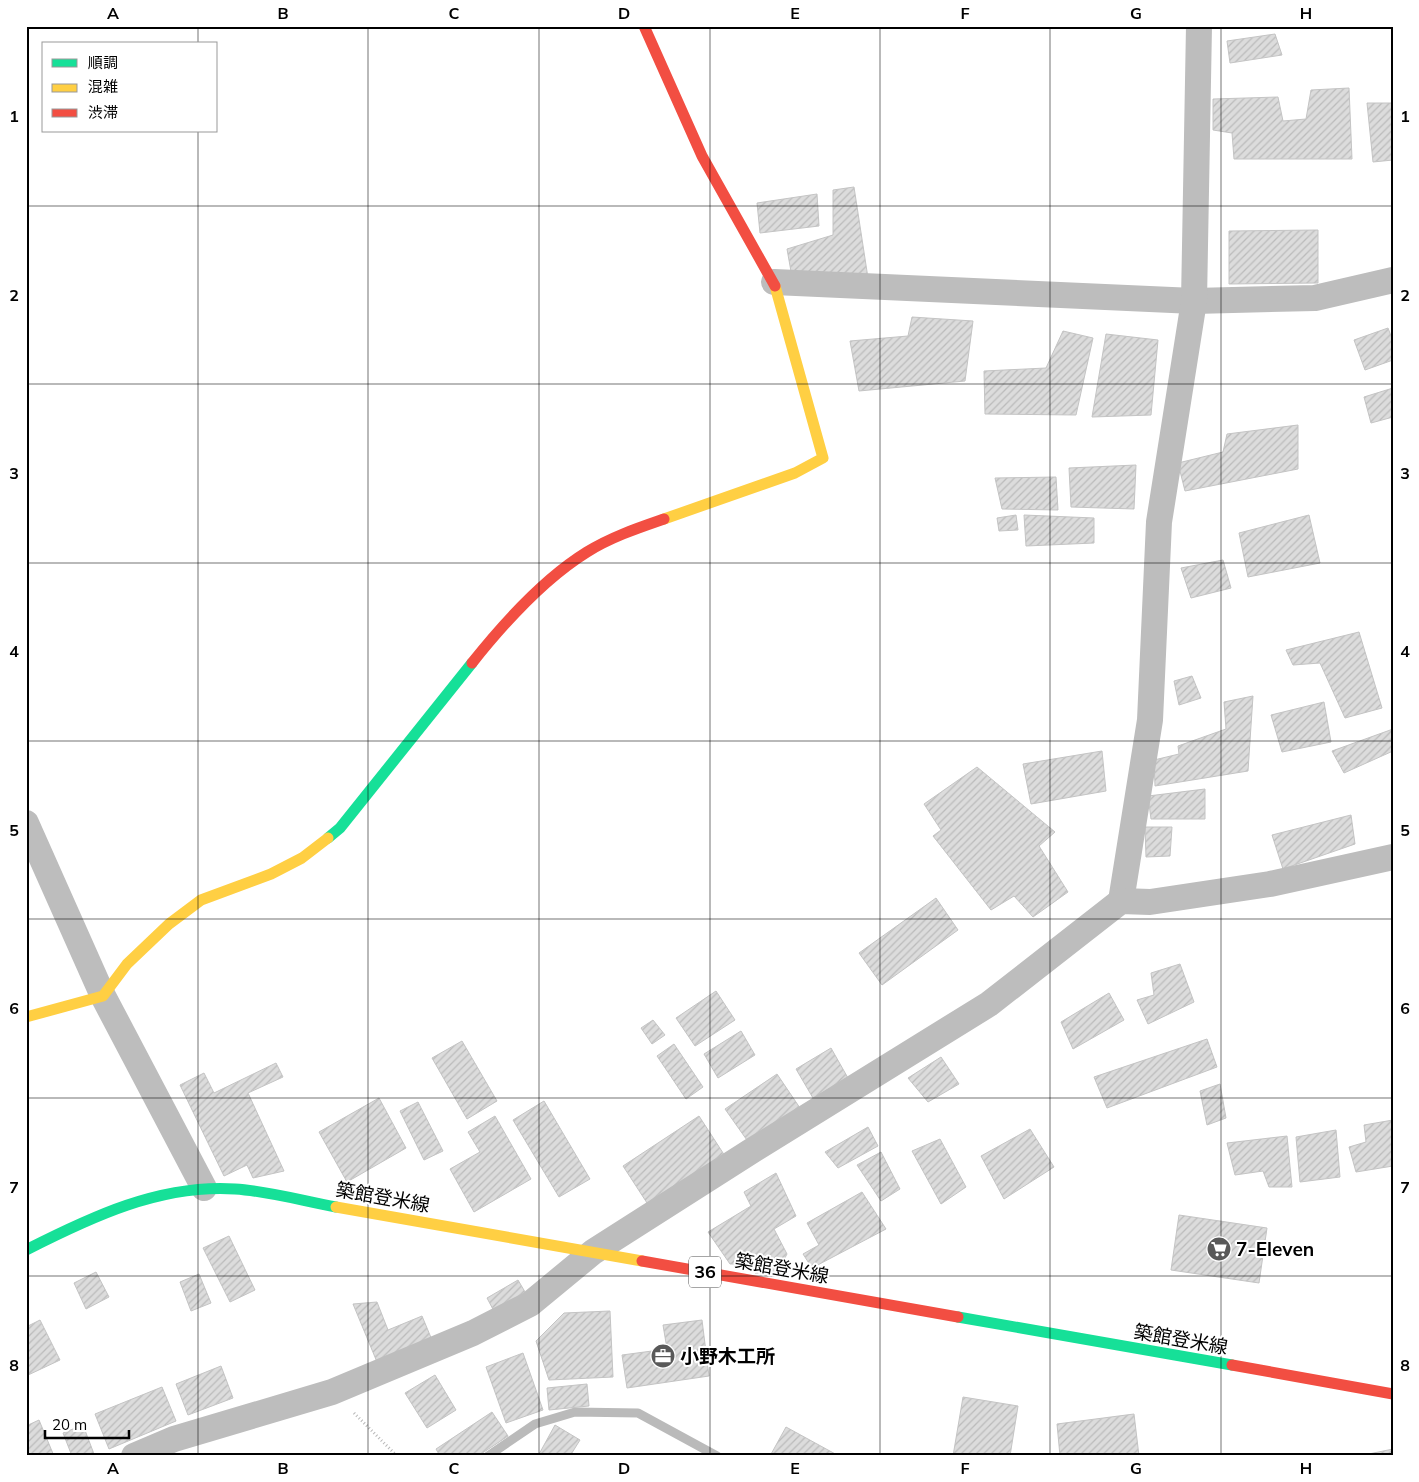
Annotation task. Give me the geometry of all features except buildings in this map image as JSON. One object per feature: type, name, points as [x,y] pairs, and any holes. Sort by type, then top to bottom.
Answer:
[{"type":"street","points":[[26,1016],[103,996],[127,964],[169,924],[201,900],[270,874],[302,858],[340,828],[500,628],[547,584],[587,552],[629,531],[795,474],[823,458],[774,282],[702,156],[644,26]]},
{"type":"street","points":[[1121,901],[1150,720],[1159,522],[1194,300],[1199,26]]},
{"type":"street","points":[[774,282],[1194,300],[1315,298],[1393,280]]},
{"type":"street","points":[[26,822],[103,996],[204,1188]]},
{"type":"street","points":[[134,1456],[174,1439],[332,1392],[473,1333],[530,1304],[593,1252],[753,1150],[989,1004],[1121,901],[1150,902],[1270,884],[1393,857]]},
{"type":"street","name":"築館登米線","points":[[26,1250],[106,1211],[167,1193],[204,1188],[236,1190],[287,1197],[1393,1394]]},
{"type":"path","points":[[332,1392],[397,1456]]},
{"type":"waterway","points":[[488,1456],[535,1424],[575,1412],[638,1413],[717,1456]]},
{"type":"traffic: fast","points":[[328,838],[340,828],[472,663]]},
{"type":"traffic: fast","points":[[26,1250],[76,1226],[127,1205],[153,1197],[180,1192],[207,1189],[247,1190],[336,1207]]},
{"type":"traffic: fast","points":[[958,1317],[1232,1365]]},
{"type":"traffic: slow","points":[[664,519],[795,473],[823,458],[775,286]]},
{"type":"traffic: slow","points":[[26,1017],[103,996],[127,964],[169,924],[201,900],[271,874],[302,858],[328,838]]},
{"type":"traffic: slow","points":[[336,1207],[642,1261]]},
{"type":"traffic: jam","points":[[644,26],[702,156],[775,286]]},
{"type":"traffic: jam","points":[[472,663],[525,603],[571,563],[587,552],[625,533],[664,519]]},
{"type":"traffic: jam","points":[[642,1261],[958,1317]]},
{"type":"traffic: jam","points":[[1232,1365],[1393,1394]]},
{"type":"place","name":"7-Eleven","points":[[1219,1249]]},
{"type":"place","name":"小野木工所","points":[[663,1356]]}]
